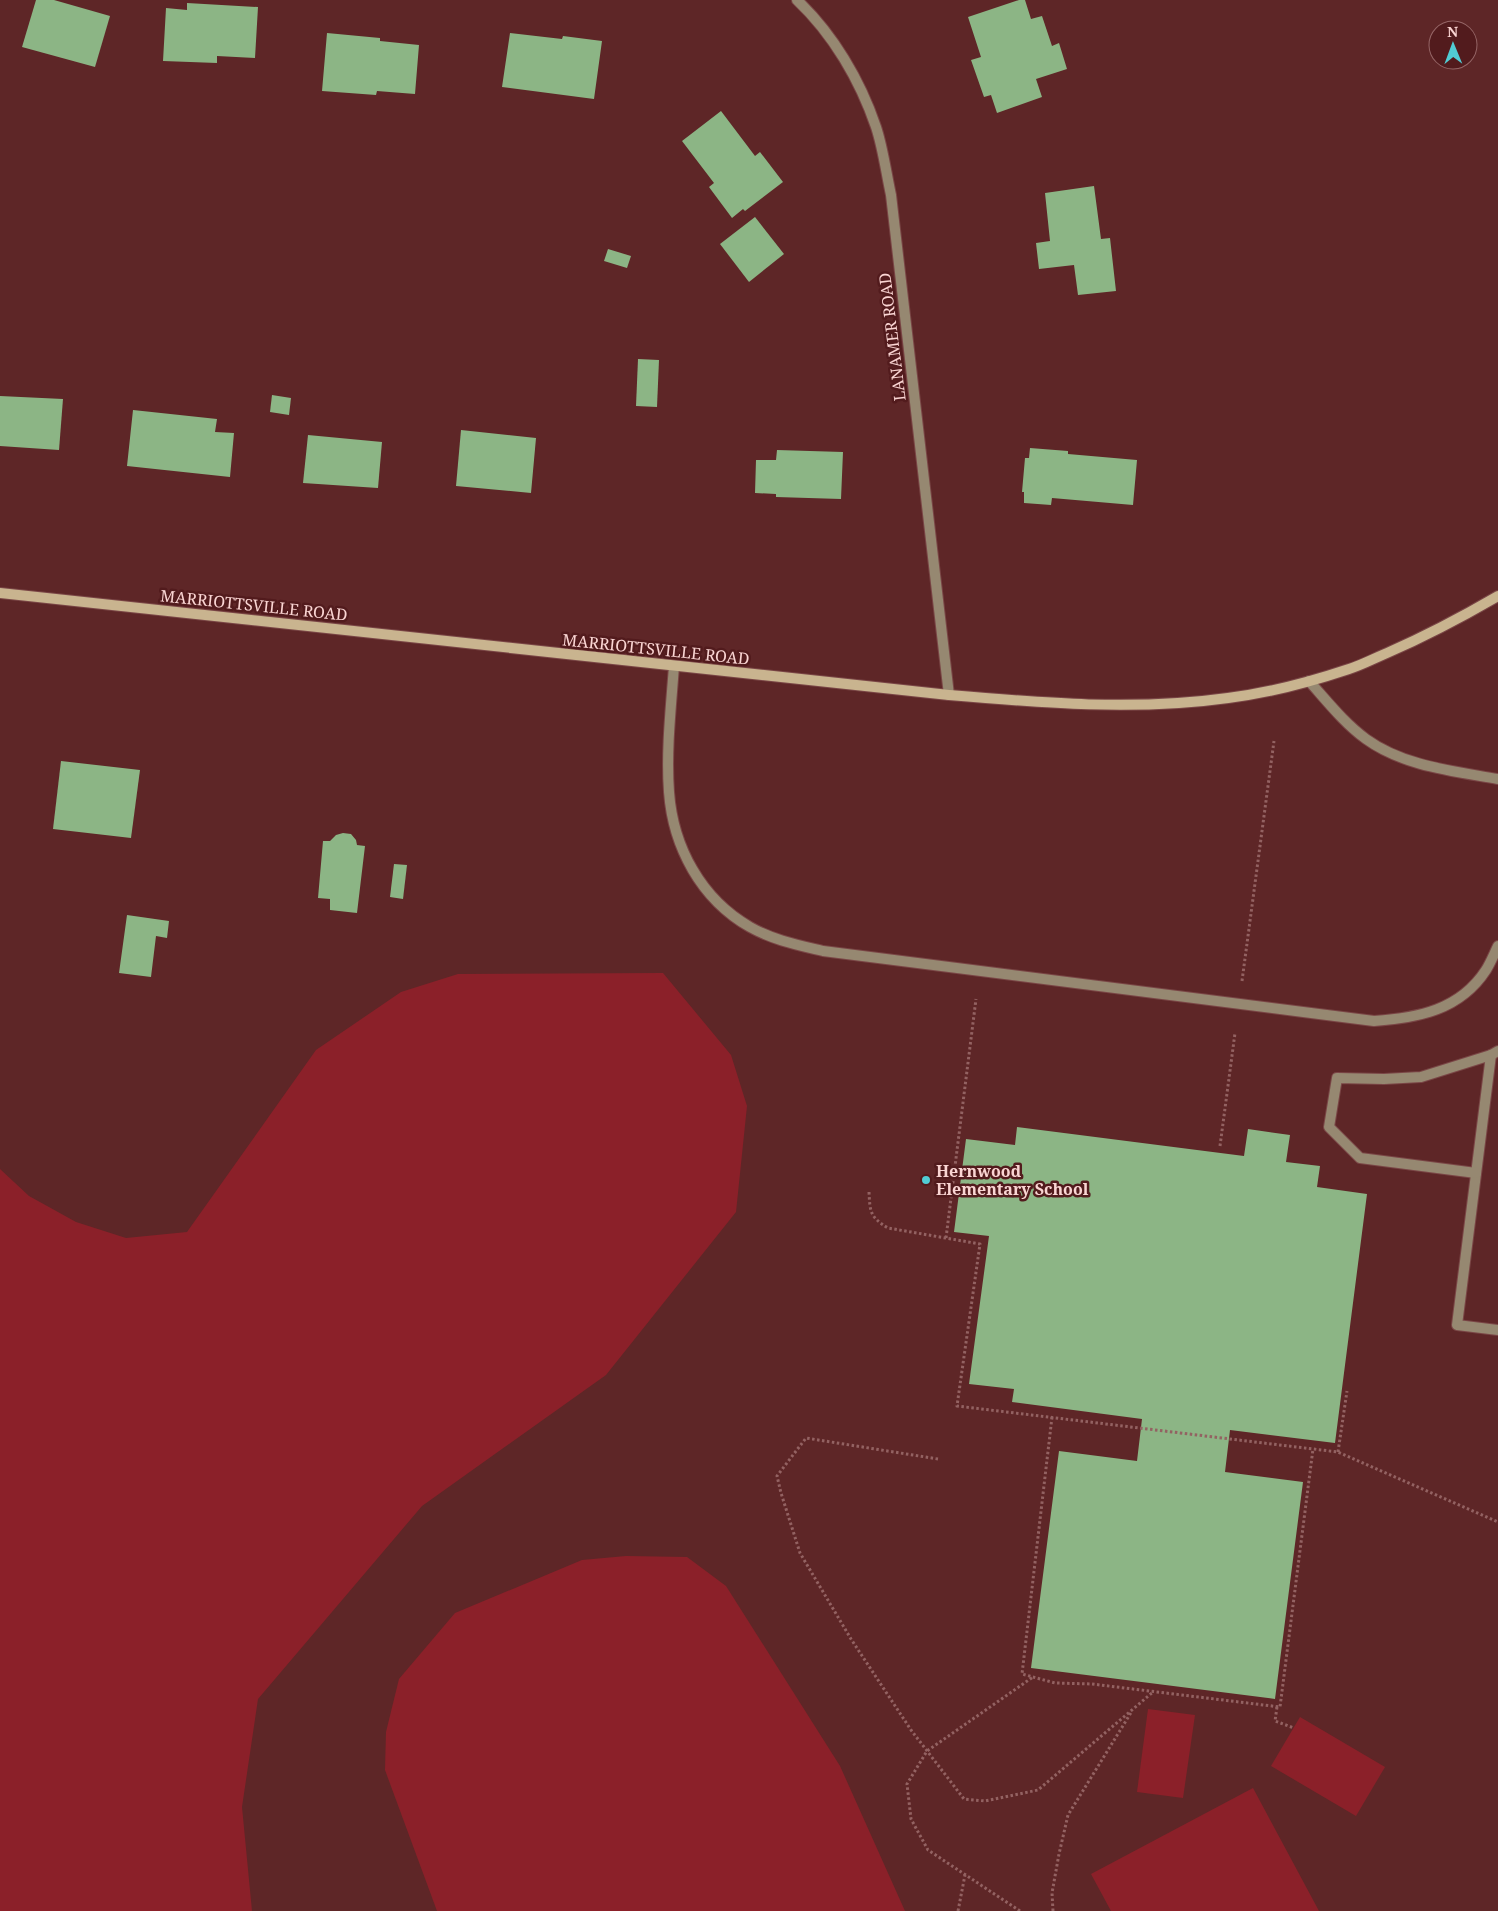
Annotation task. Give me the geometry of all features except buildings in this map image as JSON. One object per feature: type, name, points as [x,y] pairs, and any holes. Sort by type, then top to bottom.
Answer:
[{"type":"main road","name":"MARRIOTTSVILLE ROAD","points":[[0,593],[949,695],[1037,703],[1138,705],[1228,698],[1309,681],[1351,668],[1406,645],[1452,623],[1498,596]]},
{"type":"street","name":"LANAMER ROAD","points":[[798,0],[815,17],[852,72],[876,127],[891,195],[949,695]]},
{"type":"street","points":[[674,666],[669,791],[677,838],[687,862],[703,886],[726,910],[750,927],[786,942],[823,951],[1374,1021],[1408,1019],[1439,1010],[1465,994],[1485,971],[1498,946]]},
{"type":"street","points":[[1309,681],[1344,721],[1367,739],[1393,755],[1437,768],[1498,779]]},
{"type":"street","points":[[1476,1173],[1360,1158],[1329,1127],[1337,1078],[1421,1078],[1494,1053],[1476,1173],[1457,1324],[1498,1330]]},
{"type":"path","points":[[1242,983],[1274,741]]},
{"type":"path","points":[[946,1238],[976,999]]},
{"type":"path","points":[[1220,1146],[1235,1033]]},
{"type":"path","points":[[869,1192],[870,1211],[879,1222],[888,1228],[980,1244],[957,1406],[1338,1452],[1498,1522]]},
{"type":"path","points":[[1338,1452],[1347,1391]]},
{"type":"path","points":[[1052,1416],[1022,1674],[1055,1682],[1092,1684],[1277,1707]]},
{"type":"path","points":[[938,1460],[806,1438],[777,1476],[780,1493],[800,1553],[851,1639],[911,1730],[964,1799],[985,1801],[1038,1790],[1153,1692]]},
{"type":"path","points":[[1294,1728],[1275,1721],[1277,1707],[1280,1707],[1313,1449]]},
{"type":"path","points":[[1020,1911],[928,1850],[911,1819],[907,1784],[928,1751],[1033,1676]]},
{"type":"path","points":[[1053,1911],[1052,1893],[1068,1815],[1133,1708]]},
{"type":"path","points":[[958,1911],[965,1875]]},
{"type":"shaded area","points":[[663,973],[731,1055],[747,1106],[736,1212],[606,1375],[422,1506],[258,1699],[242,1807],[252,1911],[0,1911],[0,1169],[29,1196],[76,1222],[126,1238],[187,1232],[316,1050],[401,992],[458,974]]},
{"type":"shaded area","points":[[626,1556],[687,1557],[726,1586],[840,1766],[905,1911],[437,1911],[385,1770],[386,1732],[399,1679],[455,1613],[582,1560]]},
{"type":"shaded area","points":[[1148,1709],[1195,1715],[1183,1798],[1137,1792]]},
{"type":"shaded area","points":[[1300,1717],[1385,1767],[1356,1816],[1271,1766]]},
{"type":"shaded area","points":[[1253,1788],[1319,1911],[1111,1911],[1091,1874]]},
{"type":"place","name":"Hernwood Elementary School","points":[[926,1180]]}]
